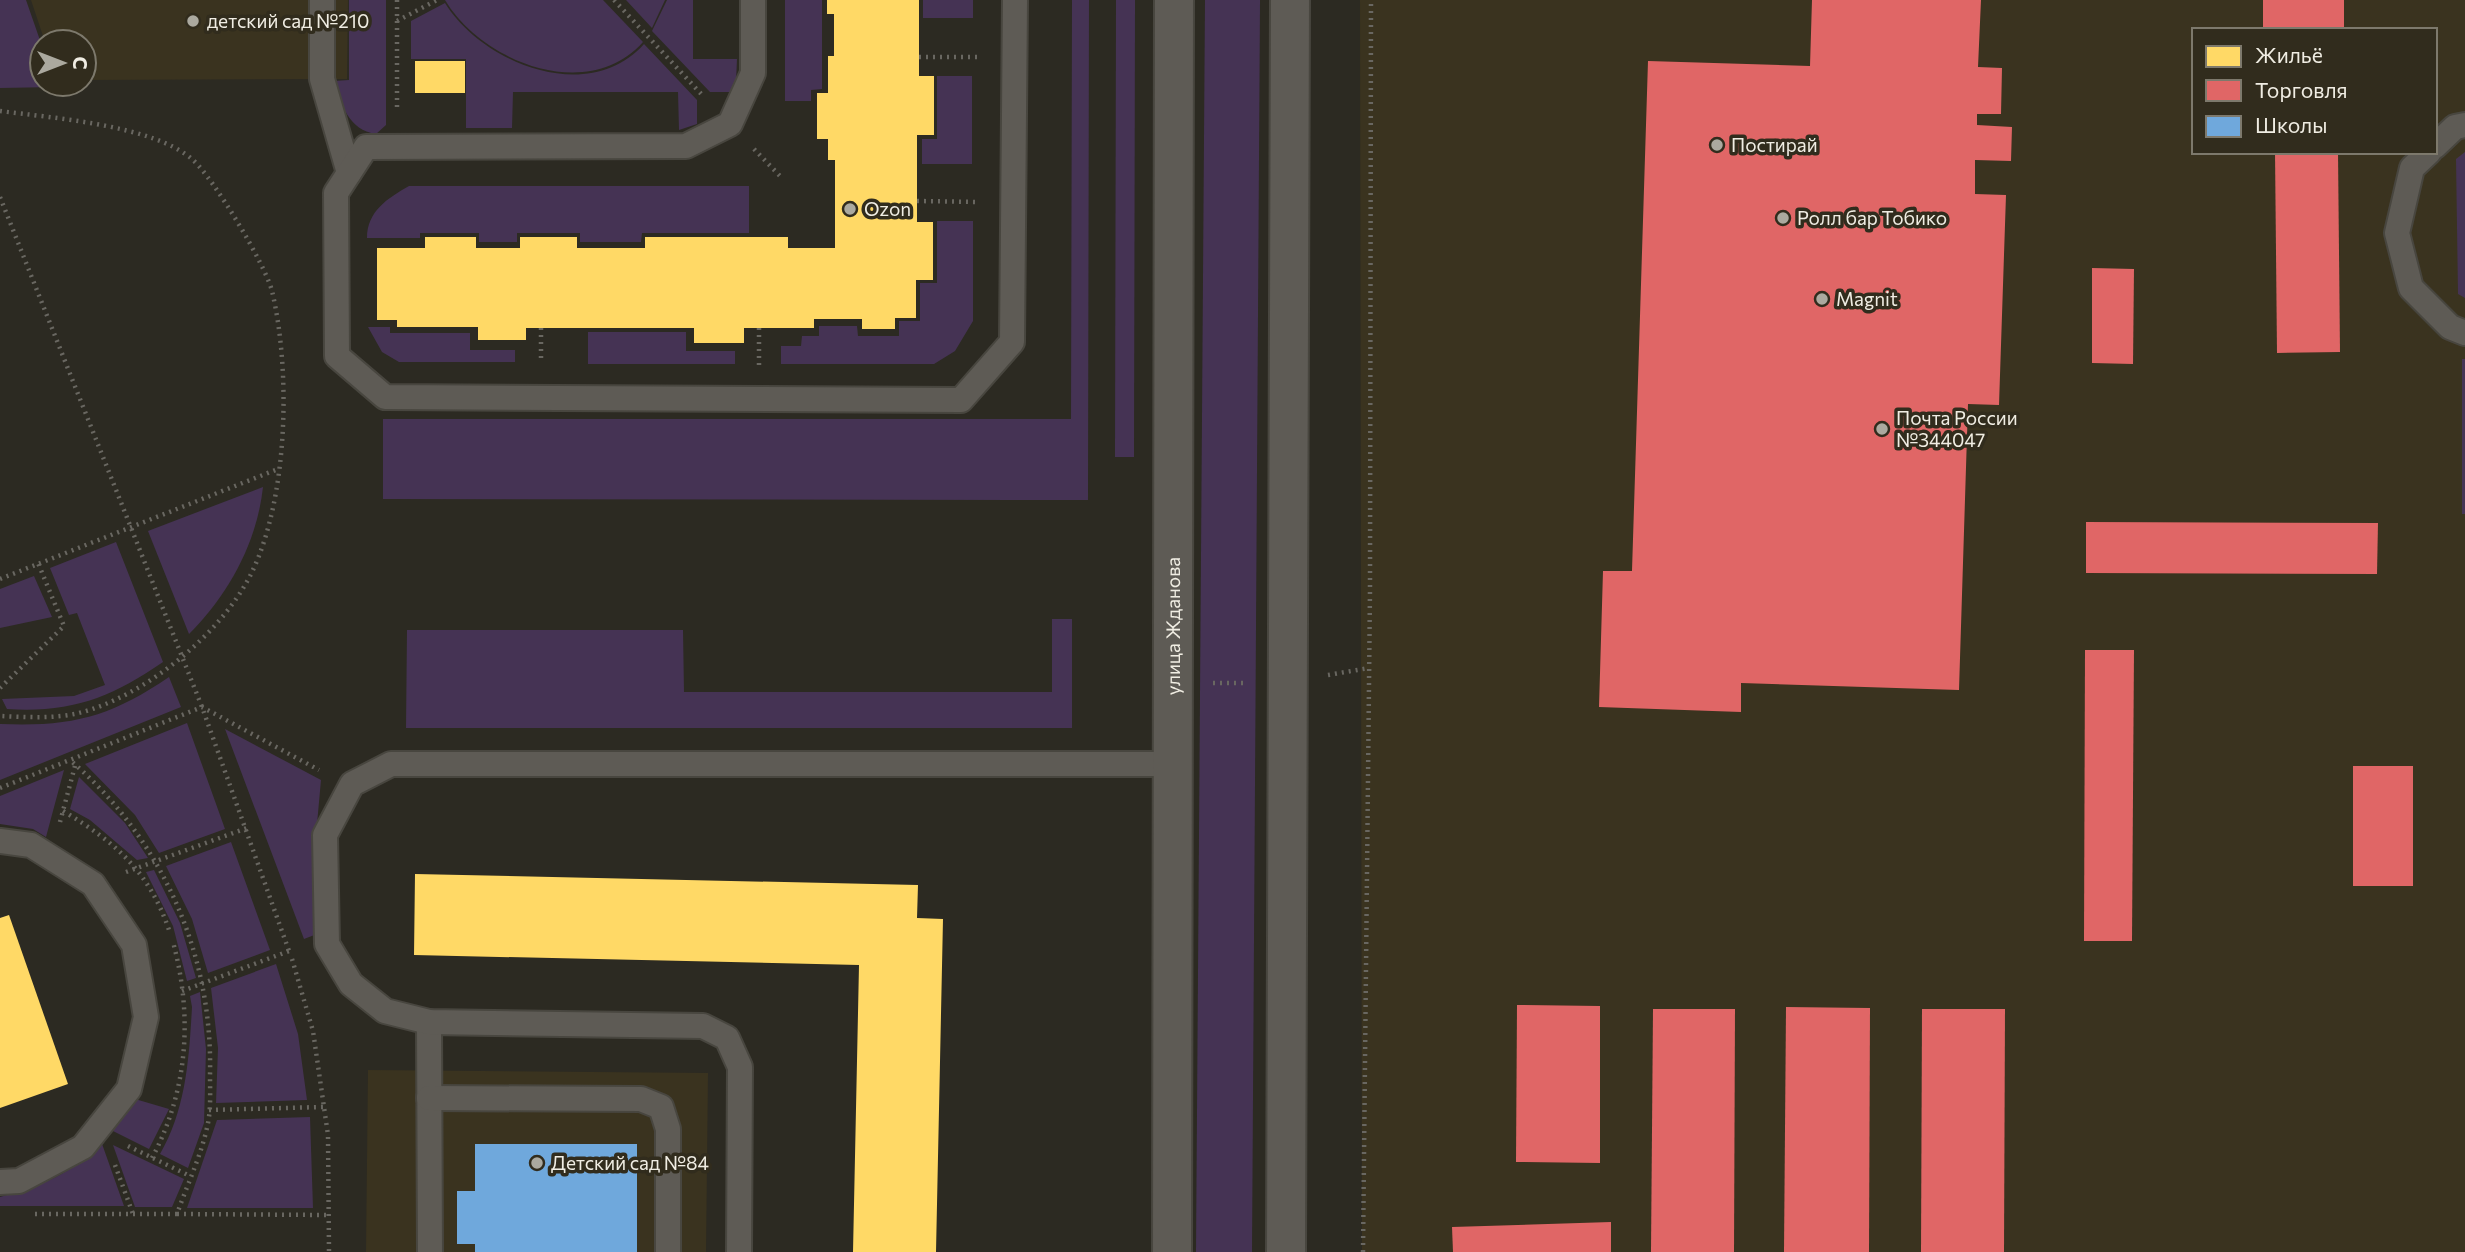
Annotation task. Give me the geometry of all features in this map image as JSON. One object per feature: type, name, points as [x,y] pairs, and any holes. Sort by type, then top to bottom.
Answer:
[{"type":"street","name":"улица Жданова","points":[[1172,1252],[1174,0]]},
{"type":"street","points":[[1286,1252],[1290,0]]},
{"type":"lane","points":[[322,0],[322,79],[349,173]]},
{"type":"lane","points":[[753,0],[753,72],[730,124],[686,146],[366,147],[336,193],[337,356],[385,397],[961,400],[1012,342],[1015,0]]},
{"type":"lane","points":[[2437,144],[2455,127],[2465,125]]},
{"type":"lane","points":[[2426,154],[2412,168],[2397,233],[2411,288],[2450,327],[2465,333]]},
{"type":"lane","points":[[739,1252],[740,1066],[727,1038],[703,1026],[429,1022],[385,1011],[351,984],[327,944],[325,835],[352,783],[391,764],[1174,764]]},
{"type":"lane","points":[[0,841],[31,845],[93,884],[134,945],[146,1017],[129,1088],[100,1133],[83,1147],[19,1181],[0,1182]]},
{"type":"lane","points":[[429,1022],[430,1252]]},
{"type":"lane","points":[[429,1098],[641,1099],[661,1107],[668,1129],[668,1252]]},
{"type":"path","points":[[397,0],[397,147]]},
{"type":"path","points":[[397,21],[437,0]]},
{"type":"path","points":[[614,0],[780,176]]},
{"type":"path","points":[[1363,1252],[1370,590],[1371,0]]},
{"type":"path","points":[[919,57],[1014,58]]},
{"type":"path","points":[[0,111],[154,136],[192,160],[223,198],[271,288],[283,354],[283,428],[276,499],[252,573],[217,623],[182,657],[113,701],[78,713],[1,714]]},
{"type":"path","points":[[0,197],[202,707],[289,951],[313,1031],[328,1136],[329,1252]]},
{"type":"path","points":[[917,201],[1013,202]]},
{"type":"path","points":[[0,579],[278,469]]},
{"type":"path","points":[[0,688],[64,626],[38,563]]},
{"type":"path","points":[[202,707],[320,771]]},
{"type":"path","points":[[0,788],[202,707]]},
{"type":"path","points":[[50,857],[76,765]]},
{"type":"path","points":[[93,884],[247,828]]},
{"type":"path","points":[[144,1004],[289,951]]},
{"type":"path","points":[[209,1111],[323,1107]]},
{"type":"path","points":[[100,1133],[190,1176]]},
{"type":"path","points":[[100,1133],[133,1214]]},
{"type":"path","points":[[177,1214],[328,1215]]},
{"type":"shaded area","points":[[0,0],[26,0],[36,28],[28,28],[28,88],[0,88]]},
{"type":"shaded area","name":"детский сад №210","points":[[31,0],[348,0],[347,79],[98,80],[98,28],[40,28]]},
{"type":"shaded area","points":[[349,0],[386,0],[386,125],[376,134],[367,132],[353,122],[343,107],[334,81],[349,80]]},
{"type":"shaded area","points":[[445,0],[603,0],[643,42],[620,61],[594,70],[566,72],[537,68],[509,57],[484,41],[462,22]]},
{"type":"shaded area","points":[[626,0],[665,0],[652,28]]},
{"type":"shaded area","points":[[667,0],[693,0],[693,59],[737,59],[736,82],[731,92],[710,92],[652,31]]},
{"type":"shaded area","points":[[785,0],[822,0],[822,89],[811,90],[811,101],[785,101]]},
{"type":"shaded area","points":[[923,0],[973,0],[973,18],[923,18]]},
{"type":"shaded area","points":[[1072,0],[1089,0],[1088,500],[383,499],[383,419],[1071,419]]},
{"type":"shaded area","points":[[1116,0],[1135,0],[1134,457],[1115,457]]},
{"type":"shaded area","points":[[1205,0],[1260,0],[1252,1252],[1196,1252]]},
{"type":"shaded area","points":[[1360,0],[2465,0],[2465,1252],[1362,1252]]},
{"type":"shaded area","points":[[445,3],[462,25],[484,44],[510,59],[538,70],[567,74],[595,72],[621,63],[644,44],[697,100],[697,124],[679,130],[678,92],[513,92],[512,128],[466,128],[466,59],[411,59],[411,21]]},
{"type":"shaded area","points":[[937,76],[972,76],[972,164],[922,164],[922,139],[937,139]]},
{"type":"shaded area","points":[[2465,152],[2465,298],[2458,294],[2456,159]]},
{"type":"shaded area","points":[[409,186],[749,186],[749,233],[642,233],[641,242],[580,242],[580,233],[517,233],[517,242],[479,242],[479,233],[420,233],[420,238],[367,238],[371,220],[380,206]]},
{"type":"shaded area","points":[[937,221],[973,221],[973,321],[955,351],[934,364],[781,364],[781,346],[801,346],[802,336],[819,336],[819,326],[857,326],[858,336],[899,336],[899,321],[920,321],[920,283],[937,283]]},
{"type":"shaded area","points":[[368,327],[390,327],[390,333],[470,333],[470,350],[515,350],[515,362],[399,362],[382,352]]},
{"type":"shaded area","points":[[588,332],[686,332],[686,351],[735,351],[735,364],[588,364]]},
{"type":"shaded area","points":[[2462,359],[2465,359],[2465,514],[2462,514]]},
{"type":"shaded area","points":[[263,487],[254,528],[238,567],[216,602],[189,634],[148,531]]},
{"type":"shaded area","points":[[116,542],[163,662],[126,685],[90,700],[51,708],[7,709],[2,699],[74,696],[105,685],[77,613],[69,615],[50,568]]},
{"type":"shaded area","points":[[34,576],[52,617],[0,628],[0,589]]},
{"type":"shaded area","points":[[1052,619],[1072,619],[1072,728],[406,728],[407,630],[683,630],[684,692],[1052,692]]},
{"type":"shaded area","points":[[169,677],[181,707],[0,780],[0,724],[48,724],[89,717],[128,702]]},
{"type":"shaded area","points":[[187,723],[225,829],[159,853],[135,815],[85,764]]},
{"type":"shaded area","points":[[225,729],[321,780],[316,835],[317,934],[304,939]]},
{"type":"shaded area","points":[[64,770],[46,837],[33,829],[0,824],[0,796]]},
{"type":"shaded area","points":[[79,777],[125,823],[148,858],[137,860],[90,820],[70,809]]},
{"type":"shaded area","points":[[231,842],[270,950],[208,973],[192,919],[166,866]]},
{"type":"shaded area","points":[[154,870],[180,923],[196,978],[187,981],[173,926],[146,872]]},
{"type":"shaded area","points":[[276,964],[298,1034],[307,1100],[216,1103],[218,1048],[211,988]]},
{"type":"shaded area","points":[[200,992],[206,1049],[204,1123],[188,1168],[160,1154],[176,1119],[185,1083],[191,1026],[190,996]]},
{"type":"shaded area","name":"Детский сад №84","points":[[368,1070],[708,1073],[706,1252],[366,1252]]},
{"type":"shaded area","points":[[135,1099],[169,1109],[149,1149],[111,1130]]},
{"type":"shaded area","points":[[310,1117],[313,1208],[187,1208],[217,1120]]},
{"type":"shaded area","points":[[101,1141],[124,1206],[0,1206],[0,1197],[28,1189],[68,1170]]},
{"type":"shaded area","points":[[113,1145],[184,1179],[172,1207],[135,1207]]},
{"type":"building: Жильё","points":[[827,0],[919,0],[919,76],[934,76],[934,135],[917,135],[917,222],[933,222],[933,280],[916,280],[916,318],[895,318],[895,329],[862,329],[862,319],[814,319],[814,328],[744,328],[744,343],[694,343],[694,328],[526,328],[526,340],[478,340],[478,327],[397,327],[397,320],[377,320],[377,248],[425,248],[425,237],[476,237],[476,248],[520,248],[520,237],[577,237],[577,248],[645,248],[645,237],[788,237],[788,248],[835,248],[835,160],[828,160],[828,139],[817,139],[817,93],[828,93],[828,56],[834,56],[834,14],[827,14]]},
{"type":"building: Жильё","points":[[415,61],[465,61],[465,93],[415,93]]},
{"type":"building: Жильё","points":[[415,874],[918,885],[917,918],[943,919],[936,1252],[853,1252],[859,965],[414,955]]},
{"type":"building: Жильё","points":[[9,915],[68,1084],[0,1108],[0,918]]},
{"type":"building: Торговля","name":"Magnit","points":[[1812,0],[1981,0],[1978,67],[2002,68],[2001,114],[1977,114],[1977,125],[2012,127],[2011,161],[1975,160],[1975,194],[2006,195],[1999,405],[1968,404],[1959,690],[1741,683],[1741,712],[1599,707],[1603,571],[1632,571],[1648,61],[1810,66]]},
{"type":"building: Торговля","points":[[2263,0],[2344,0],[2344,28],[2263,28]]},
{"type":"building: Торговля","points":[[2275,154],[2338,154],[2340,352],[2277,353]]},
{"type":"building: Торговля","points":[[2092,268],[2134,269],[2133,364],[2092,363]]},
{"type":"building: Торговля","points":[[2086,522],[2378,523],[2377,574],[2086,573]]},
{"type":"building: Торговля","points":[[2085,650],[2134,650],[2132,941],[2084,941]]},
{"type":"building: Торговля","points":[[2353,766],[2413,766],[2413,886],[2353,886]]},
{"type":"building: Торговля","points":[[1517,1005],[1600,1006],[1600,1163],[1516,1162]]},
{"type":"building: Торговля","points":[[1786,1007],[1870,1008],[1869,1252],[1784,1252]]},
{"type":"building: Торговля","points":[[1653,1009],[1735,1009],[1734,1252],[1651,1252]]},
{"type":"building: Торговля","points":[[1922,1009],[2005,1009],[2004,1252],[1921,1252]]},
{"type":"building: Торговля","points":[[1611,1222],[1611,1252],[1453,1252],[1452,1227]]},
{"type":"building: Школы","points":[[475,1144],[637,1144],[637,1252],[475,1252],[475,1244],[457,1244],[457,1191],[475,1191]]},
{"type":"place","name":"детский сад №210","points":[[193,21]]},
{"type":"place","name":"Постирай","points":[[1717,145]]},
{"type":"place","name":"Ozon","points":[[850,209]]},
{"type":"place","name":"Ролл бар Тобико","points":[[1783,218]]},
{"type":"place","name":"Magnit","points":[[1822,299]]},
{"type":"place","name":"Почта России №344047","points":[[1882,429]]},
{"type":"place","name":"Детский сад №84","points":[[537,1163]]}]
